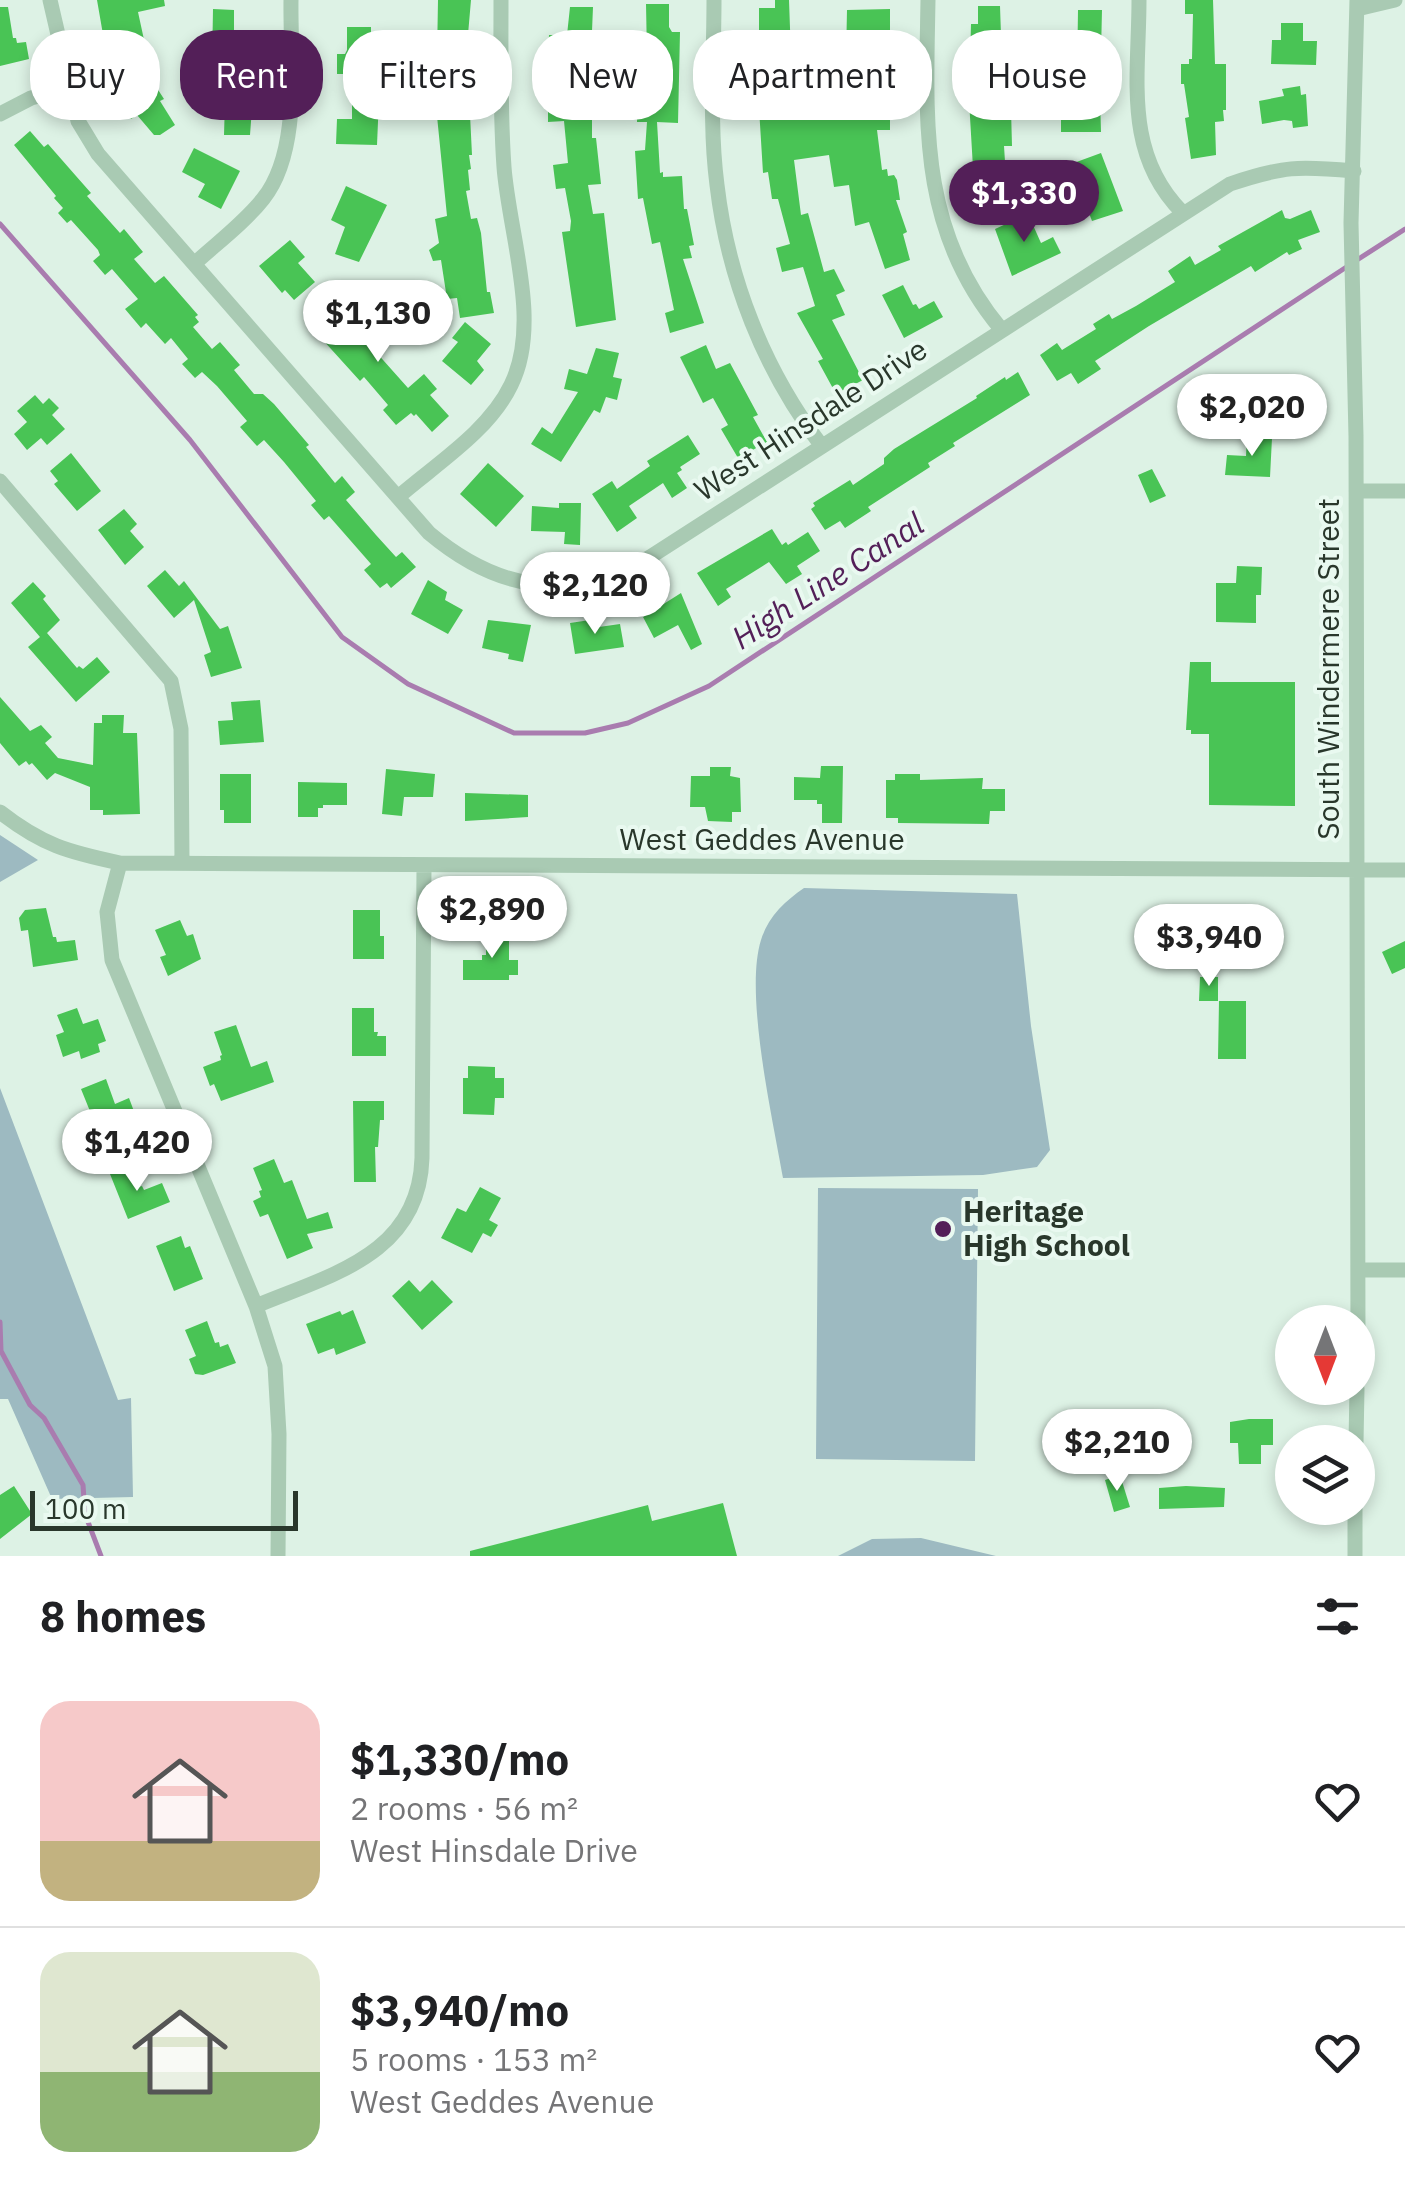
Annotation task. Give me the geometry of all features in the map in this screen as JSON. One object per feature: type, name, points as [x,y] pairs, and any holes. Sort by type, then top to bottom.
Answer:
[{"type":"street","name":"West Hinsdale Drive","points":[[50,0],[56,30]]},
{"type":"street","points":[[194,264],[262,200],[284,158],[289,128],[291,0]]},
{"type":"street","points":[[398,496],[488,418],[512,384],[520,363],[525,321],[505,172],[502,0]]},
{"type":"street","points":[[714,0],[714,140],[725,236],[744,300],[774,374],[822,446]]},
{"type":"street","points":[[928,0],[926,118],[936,203],[968,284],[1001,329]]},
{"type":"street","points":[[1138,0],[1140,139],[1154,177],[1182,212]]},
{"type":"street","points":[[1357,4],[1395,0]]},
{"type":"street","name":"South Windermere Street","points":[[1357,4],[1351,296],[1356,491],[1358,1305]]},
{"type":"street","points":[[0,114],[30,99]]},
{"type":"street","name":"West Hinsdale Drive","points":[[78,120],[98,154],[429,533],[478,568],[522,583],[567,585],[591,582],[632,567],[1230,184],[1296,165],[1354,171]]},
{"type":"street","points":[[0,481],[171,681],[180,729],[182,863]]},
{"type":"street","points":[[1356,491],[1405,491]]},
{"type":"street","name":"West Geddes Avenue","points":[[0,812],[30,836],[60,849],[120,864],[1405,870]]},
{"type":"street","points":[[120,864],[107,912],[112,960],[256,1306],[272,1355],[278,1385],[278,1556]]},
{"type":"street","points":[[256,1306],[357,1263],[400,1228],[416,1198],[422,1158],[424,867]]},
{"type":"street","points":[[1358,1270],[1405,1270]]},
{"type":"street","points":[[1355,1556],[1356,1525]]},
{"type":"shaded area","points":[[0,835],[38,860],[0,882]]},
{"type":"shaded area","points":[[804,888],[1017,894],[1050,1150],[1037,1167],[983,1175],[783,1178],[762,1058],[757,963],[768,924]]},
{"type":"shaded area","points":[[0,1088],[118,1400],[131,1398],[133,1497],[52,1499],[8,1399],[0,1399]]},
{"type":"shaded area","points":[[818,1188],[978,1189],[975,1461],[816,1459]]},
{"type":"shaded area","points":[[921,1538],[996,1556],[838,1556],[872,1539]]},
{"type":"building","points":[[97,0],[164,0],[165,6],[138,12],[142,30],[102,30]]},
{"type":"building","points":[[438,0],[471,0],[468,30],[437,30]]},
{"type":"building","points":[[775,0],[789,0],[790,30],[759,30],[759,8],[775,8]]},
{"type":"building","points":[[1185,0],[1213,0],[1215,64],[1226,64],[1226,110],[1224,121],[1215,122],[1216,155],[1191,159],[1181,64],[1189,64],[1192,59],[1193,14],[1185,14]]},
{"type":"building","points":[[646,4],[669,4],[671,30],[646,30]]},
{"type":"building","points":[[978,6],[1000,6],[1001,30],[971,30],[971,24],[978,24]]},
{"type":"building","points":[[0,7],[8,7],[13,38],[17,43],[26,42],[29,59],[0,66]]},
{"type":"building","points":[[570,7],[593,7],[592,30],[568,30]]},
{"type":"building","points":[[213,9],[234,10],[234,30],[213,30]]},
{"type":"building","points":[[890,9],[890,30],[847,30],[847,10]]},
{"type":"building","points":[[1078,10],[1102,10],[1102,30],[1078,30]]},
{"type":"building","points":[[1281,23],[1303,23],[1303,41],[1317,41],[1316,65],[1271,64],[1272,40],[1281,40]]},
{"type":"building","points":[[347,27],[371,27],[371,30]]},
{"type":"building","points":[[673,32],[680,32],[678,123],[657,122],[660,173],[663,177],[682,176],[684,209],[694,245],[689,246],[692,258],[683,259],[704,323],[670,333],[665,313],[674,310],[660,242],[652,244],[643,198],[638,199],[635,151],[645,150],[647,122],[637,122],[673,120]]},
{"type":"building","points":[[337,54],[343,54],[343,74],[337,74]]},
{"type":"building","points":[[1300,86],[1301,95],[1306,94],[1308,126],[1293,128],[1292,121],[1284,120],[1262,124],[1259,101],[1284,96],[1282,89]]},
{"type":"building","points":[[160,101],[175,125],[154,135],[141,120],[160,120]]},
{"type":"building","points":[[337,119],[378,120],[377,145],[336,144]]},
{"type":"building","points":[[224,120],[251,120],[250,135],[224,135]]},
{"type":"building","points":[[437,120],[470,120],[470,190],[466,191],[471,219],[477,218],[481,233],[487,292],[494,313],[460,318],[457,298],[447,299],[441,260],[433,261],[429,250],[439,243],[435,219],[447,216]]},
{"type":"building","points":[[548,120],[592,120],[601,184],[588,185],[593,214],[604,213],[616,320],[576,327],[562,232],[570,231],[571,221],[565,188],[556,189],[553,165],[568,163],[564,121]]},
{"type":"building","points":[[760,120],[890,120],[890,130],[877,130],[882,170],[887,169],[888,176],[894,175],[897,180],[900,200],[896,200],[907,232],[903,234],[910,260],[885,269],[869,222],[855,226],[849,185],[834,187],[829,155],[794,160],[801,215],[808,213],[824,272],[834,269],[845,291],[836,295],[845,315],[832,320],[863,380],[836,394],[818,361],[823,359],[797,313],[815,306],[803,267],[782,272],[776,248],[790,244],[778,199],[772,199],[768,172],[763,173]]},
{"type":"building","points":[[970,120],[1011,120],[1012,146],[1004,146],[1007,193],[981,195],[978,167],[973,168]]},
{"type":"building","points":[[1061,120],[1101,120],[1101,132],[1061,132]]},
{"type":"building","points":[[30,131],[44,147],[48,144],[91,193],[87,196],[143,252],[134,259],[155,283],[164,276],[198,315],[195,317],[199,322],[193,327],[212,349],[220,342],[240,365],[234,370],[254,394],[263,394],[274,404],[335,483],[342,476],[355,492],[346,500],[376,535],[396,557],[402,552],[416,567],[391,588],[387,583],[380,588],[364,570],[371,564],[329,516],[324,520],[311,505],[316,501],[264,440],[257,446],[240,427],[247,421],[217,386],[202,372],[195,378],[182,364],[188,359],[171,338],[165,344],[146,323],[141,328],[125,309],[138,299],[112,269],[105,275],[93,261],[100,255],[98,250],[71,220],[67,223],[58,213],[63,208],[56,196],[14,145]]},
{"type":"building","points":[[194,148],[240,171],[221,209],[198,197],[205,184],[182,172]]},
{"type":"building","points":[[1101,153],[1123,211],[1092,221],[1080,189],[1084,188],[1080,188],[1071,164]]},
{"type":"building","points":[[346,186],[387,205],[359,262],[335,254],[345,227],[331,220]]},
{"type":"building","points":[[1282,210],[1285,218],[1290,219],[1311,210],[1320,232],[1298,240],[1302,249],[1289,255],[1287,252],[1255,272],[1251,266],[1149,326],[1095,361],[1101,369],[1078,384],[1071,373],[1057,381],[1040,355],[1057,343],[1062,350],[1096,329],[1093,324],[1109,314],[1112,319],[1175,282],[1168,271],[1190,256],[1195,265],[1221,250],[1218,246]]},
{"type":"building","points":[[1028,214],[1041,243],[1053,237],[1061,253],[1012,276],[995,229]]},
{"type":"building","points":[[290,240],[305,257],[298,263],[315,282],[294,300],[285,290],[282,293],[259,266]]},
{"type":"building","points":[[903,285],[913,305],[919,309],[934,301],[943,317],[904,338],[882,295]]},
{"type":"building","points":[[338,288],[356,309],[362,303],[372,314],[366,320],[369,324],[359,333],[408,388],[424,374],[437,389],[430,395],[449,416],[432,432],[411,413],[396,425],[383,410],[388,405],[364,377],[360,381],[322,339],[336,326],[336,321],[320,303]]},
{"type":"building","points":[[465,322],[491,344],[477,361],[484,370],[471,385],[442,361],[458,342],[452,338]]},
{"type":"building","points":[[706,345],[716,369],[730,363],[758,415],[753,417],[767,442],[738,458],[721,429],[728,425],[713,398],[703,403],[680,357]]},
{"type":"building","points":[[596,348],[619,353],[613,377],[622,379],[617,400],[606,397],[600,413],[594,410],[561,462],[531,444],[542,427],[552,434],[578,392],[564,389],[569,369],[587,374]]},
{"type":"building","points":[[1018,372],[1030,395],[953,443],[955,446],[928,463],[930,467],[868,507],[871,511],[845,528],[840,521],[825,530],[811,509],[813,503],[850,480],[853,485],[884,464],[884,458],[894,449]]},
{"type":"building","points":[[35,395],[43,404],[49,398],[59,408],[52,415],[65,429],[47,445],[41,438],[27,450],[14,434],[27,422],[17,411]]},
{"type":"building","points":[[688,435],[700,454],[677,473],[687,488],[672,498],[663,483],[629,506],[637,518],[617,532],[592,494],[612,481],[617,489],[650,466],[647,461]]},
{"type":"building","points":[[1247,437],[1272,438],[1270,477],[1225,475],[1227,455],[1246,456]]},
{"type":"building","points":[[71,453],[101,491],[77,511],[54,484],[58,481],[50,471]]},
{"type":"building","points":[[488,463],[524,496],[496,527],[460,494]]},
{"type":"building","points":[[1152,469],[1166,496],[1150,503],[1138,475]]},
{"type":"building","points":[[559,503],[581,503],[580,545],[564,544],[565,532],[531,531],[532,506],[559,508]]},
{"type":"building","points":[[124,509],[137,524],[130,531],[144,547],[125,565],[98,530]]},
{"type":"building","points":[[772,529],[782,545],[808,532],[820,551],[797,566],[802,574],[786,584],[769,562],[726,589],[731,597],[718,606],[697,573]]},
{"type":"building","points":[[1237,566],[1262,567],[1256,623],[1216,622],[1216,583],[1236,583]]},
{"type":"building","points":[[165,570],[179,586],[184,581],[220,629],[228,626],[242,668],[211,677],[204,655],[211,652],[194,600],[174,618],[147,586]]},
{"type":"building","points":[[428,580],[447,592],[445,600],[463,610],[448,634],[411,614]]},
{"type":"building","points":[[33,582],[60,620],[47,633],[77,668],[83,669],[97,657],[110,672],[76,702],[28,647],[40,637],[11,603]]},
{"type":"building","points":[[681,593],[702,644],[691,650],[678,625],[654,638],[643,617]]},
{"type":"building","points":[[488,620],[531,625],[523,662],[508,659],[509,654],[482,648]]},
{"type":"building","points":[[590,620],[592,628],[620,624],[624,647],[575,654],[570,623]]},
{"type":"building","points":[[1190,662],[1211,662],[1211,682],[1295,682],[1295,806],[1209,805],[1209,734],[1191,734],[1191,730],[1186,730]]},
{"type":"building","points":[[0,697],[30,731],[41,725],[52,737],[45,743],[58,758],[93,765],[94,723],[102,723],[102,715],[124,715],[123,733],[137,733],[140,814],[103,815],[103,810],[90,810],[90,787],[55,773],[47,780],[26,761],[19,766],[0,743]]},
{"type":"building","points":[[260,700],[264,742],[220,745],[218,721],[233,720],[231,702]]},
{"type":"building","points":[[821,766],[843,766],[842,823],[822,823],[822,804],[817,804],[817,800],[794,800],[794,777],[820,778]]},
{"type":"building","points":[[710,767],[731,767],[730,776],[740,778],[741,812],[732,812],[732,822],[708,821],[705,807],[690,807],[691,776],[710,776]]},
{"type":"building","points":[[386,769],[435,774],[433,797],[404,797],[402,816],[382,814]]},
{"type":"building","points":[[220,774],[251,774],[251,823],[224,823]]},
{"type":"building","points":[[895,774],[920,774],[920,780],[983,778],[982,789],[1005,789],[1005,811],[990,811],[989,824],[898,823],[898,818],[886,818],[886,780],[895,780]]},
{"type":"building","points":[[298,782],[347,783],[347,805],[323,805],[318,808],[318,817],[298,817]]},
{"type":"building","points":[[465,793],[528,795],[528,817],[465,821]]},
{"type":"building","points":[[46,908],[53,937],[57,942],[75,940],[78,960],[33,967],[28,930],[21,931],[19,918],[25,910]]},
{"type":"building","points":[[353,910],[380,910],[384,959],[353,959]]},
{"type":"building","points":[[180,920],[187,936],[193,934],[201,959],[168,976],[160,957],[166,955],[155,930]]},
{"type":"building","points":[[486,932],[509,932],[509,960],[518,960],[518,975],[509,975],[509,980],[463,980],[463,960],[482,960],[482,955],[486,955]]},
{"type":"building","points":[[1405,941],[1405,968],[1392,974],[1382,952]]},
{"type":"building","points":[[1200,977],[1218,977],[1218,1001],[1199,1001]]},
{"type":"building","points":[[1219,1001],[1246,1001],[1246,1059],[1218,1059]]},
{"type":"building","points":[[77,1008],[83,1024],[98,1019],[106,1041],[98,1044],[100,1052],[81,1059],[79,1051],[63,1057],[56,1035],[64,1032],[57,1015]]},
{"type":"building","points":[[352,1008],[374,1008],[374,1032],[386,1036],[386,1056],[352,1056]]},
{"type":"building","points":[[236,1025],[251,1067],[267,1061],[274,1082],[221,1101],[203,1067],[221,1060],[214,1032]]},
{"type":"building","points":[[468,1066],[495,1067],[495,1078],[504,1078],[504,1098],[495,1098],[494,1115],[463,1114],[463,1078],[468,1078]]},
{"type":"building","points":[[106,1079],[115,1104],[129,1098],[138,1122],[100,1136],[81,1089]]},
{"type":"building","points":[[353,1101],[384,1101],[384,1120],[380,1120],[375,1147],[376,1182],[354,1182]]},
{"type":"building","points":[[274,1159],[284,1183],[292,1180],[307,1219],[328,1212],[333,1228],[307,1234],[313,1248],[287,1259],[268,1214],[260,1217],[253,1201],[261,1197],[262,1190],[253,1168]]},
{"type":"building","points":[[130,1165],[139,1187],[144,1190],[162,1183],[170,1202],[128,1219],[110,1174]]},
{"type":"building","points":[[480,1187],[501,1198],[489,1220],[498,1225],[491,1237],[483,1233],[472,1253],[441,1238],[457,1208],[466,1212]]},
{"type":"building","points":[[181,1236],[185,1248],[190,1246],[203,1279],[174,1291],[156,1246]]},
{"type":"building","points":[[409,1280],[420,1292],[432,1280],[453,1302],[422,1330],[392,1296]]},
{"type":"building","points":[[353,1310],[366,1343],[336,1355],[334,1348],[318,1354],[306,1324]]},
{"type":"building","points":[[207,1321],[215,1343],[219,1342],[220,1347],[228,1344],[236,1363],[203,1375],[195,1374],[189,1359],[196,1356],[185,1330]]},
{"type":"building","points":[[1273,1419],[1273,1445],[1261,1445],[1261,1464],[1239,1464],[1238,1443],[1230,1443],[1230,1422]]},
{"type":"building","points":[[1135,1422],[1165,1422],[1165,1439],[1135,1439]]},
{"type":"building","points":[[1120,1475],[1130,1507],[1114,1512],[1105,1480]]},
{"type":"building","points":[[14,1486],[32,1514],[0,1539],[0,1495]]},
{"type":"building","points":[[1159,1488],[1225,1488],[1224,1507],[1159,1509]]},
{"type":"building","points":[[723,1503],[737,1556],[470,1556],[470,1551],[648,1505],[652,1521]]},
{"type":"waterway","name":"High Line Canal","points":[[0,224],[190,440],[342,637],[408,684],[514,733],[585,733],[628,723],[709,686],[1348,266]]},
{"type":"waterway","name":"High Line Canal","points":[[1357,260],[1405,229]]},
{"type":"waterway","points":[[0,1322],[1,1351],[30,1405],[44,1418],[83,1485],[85,1514],[101,1556]]},
{"type":"place","name":"Heritage High School","points":[[943,1229]]}]
